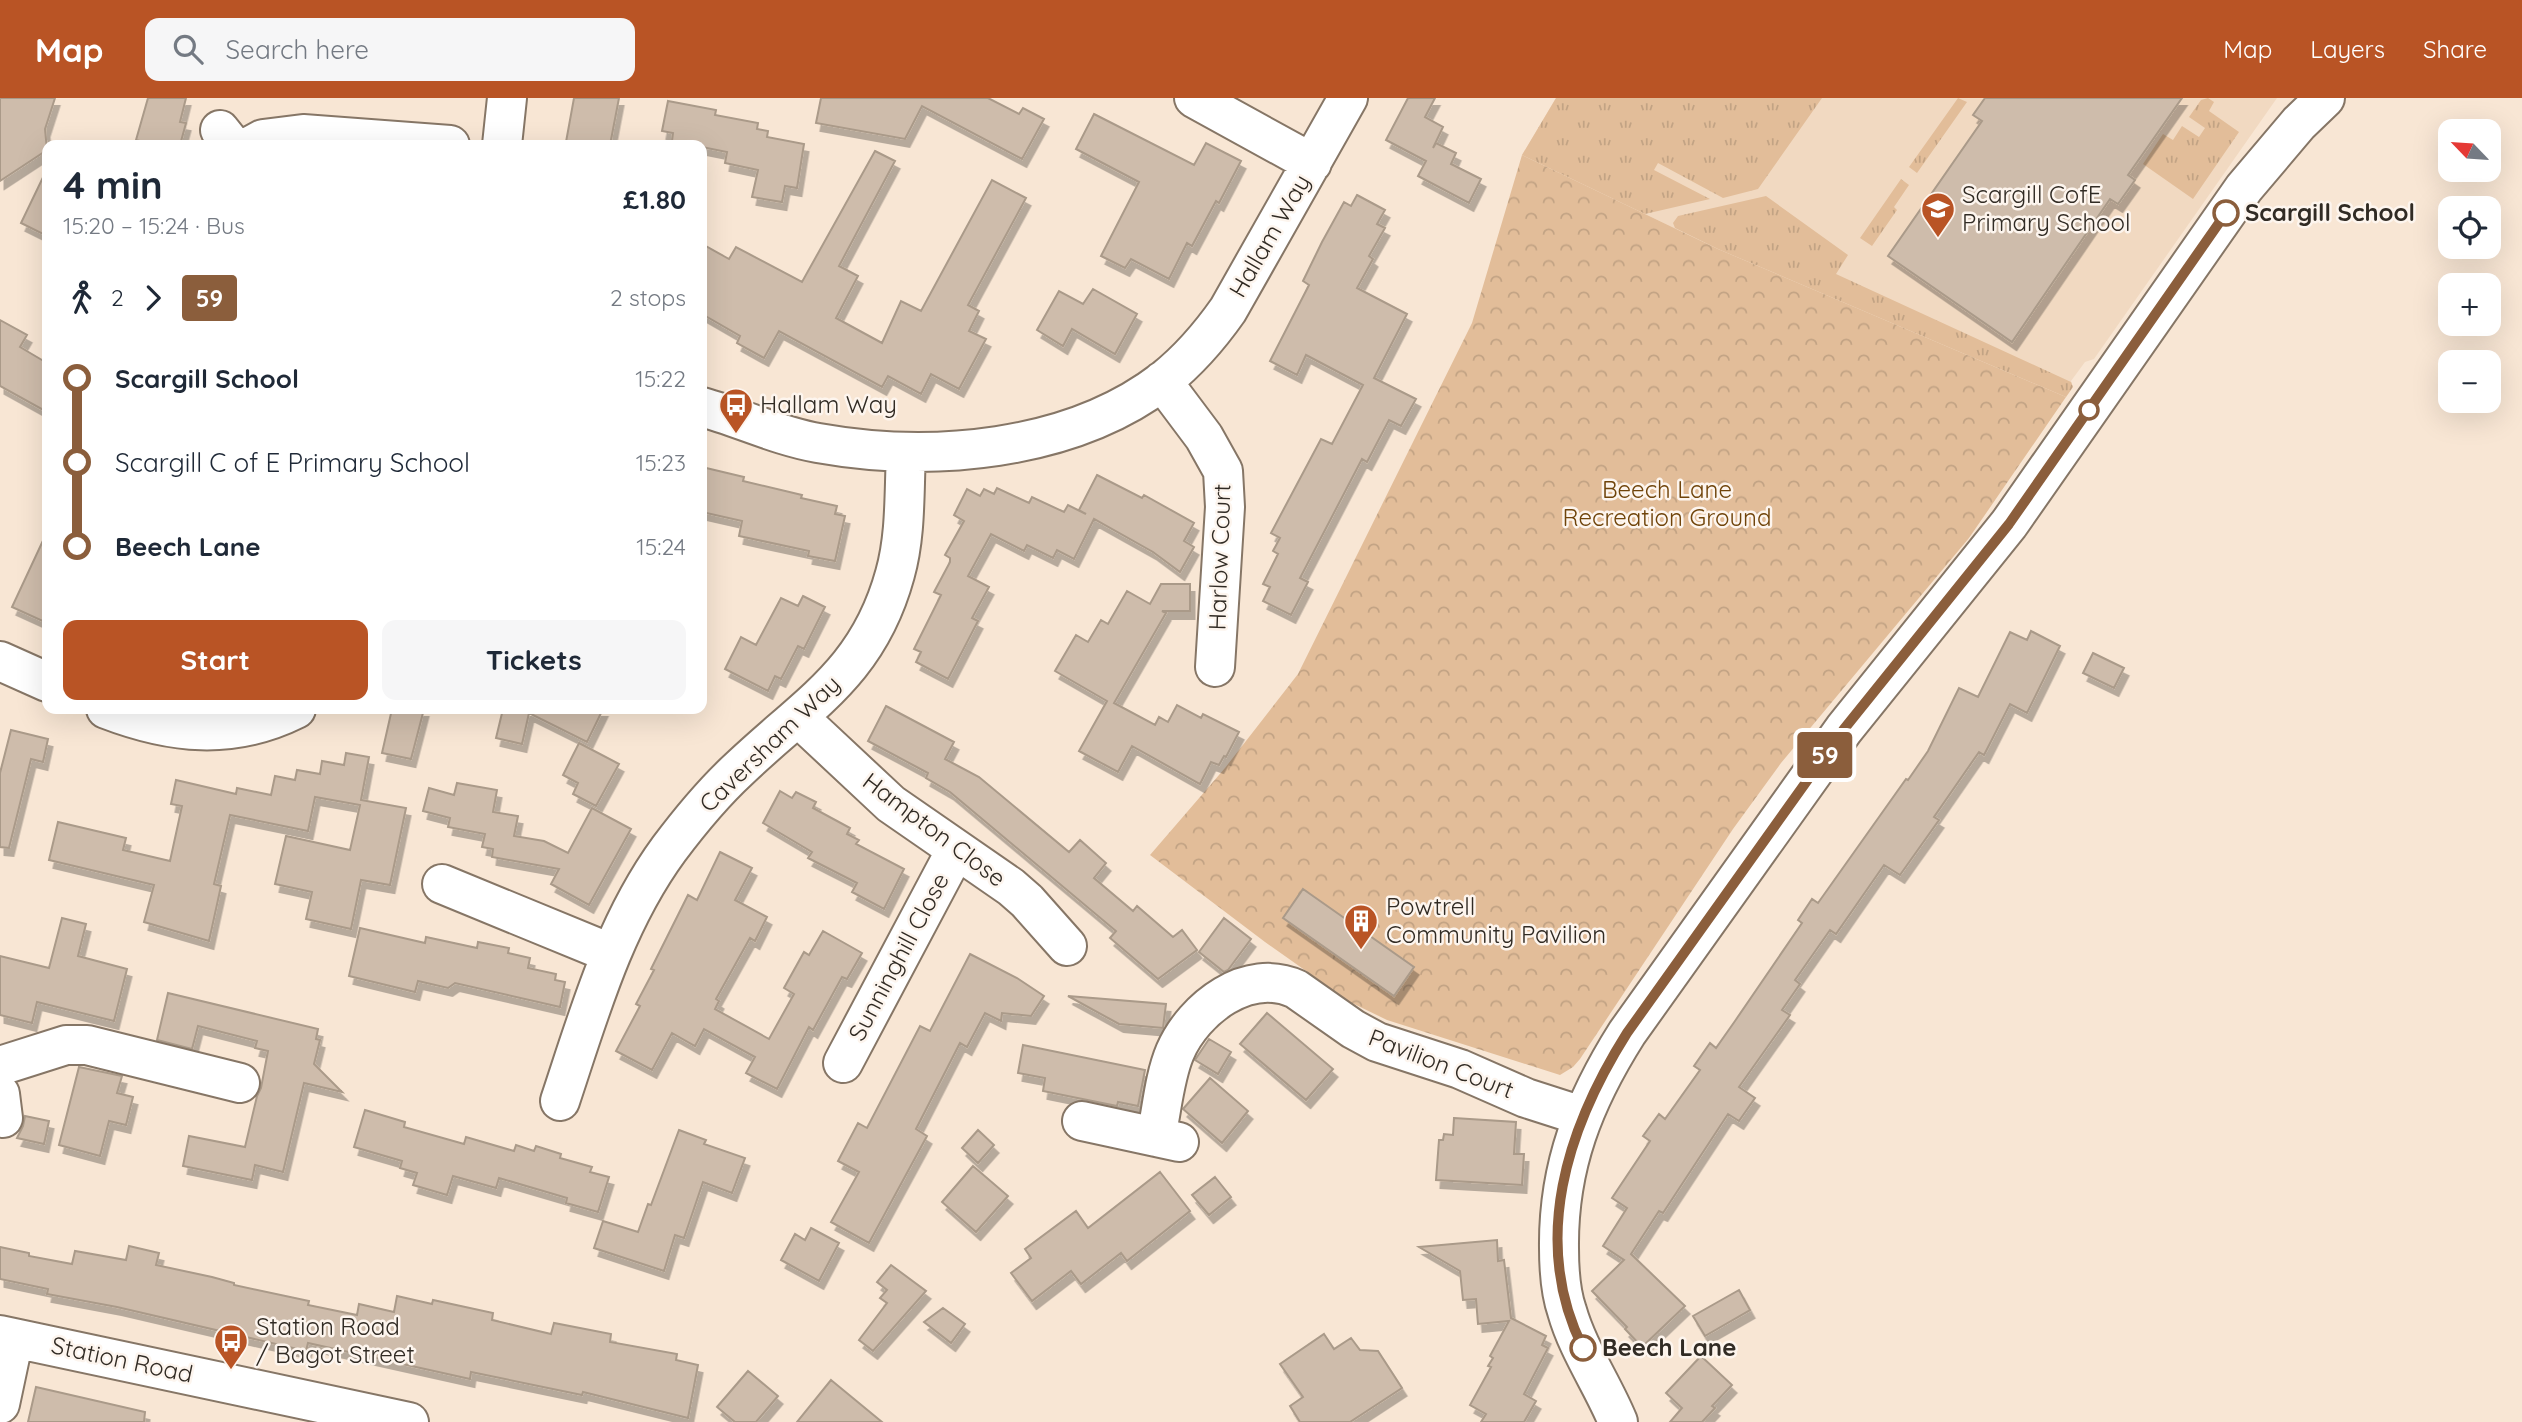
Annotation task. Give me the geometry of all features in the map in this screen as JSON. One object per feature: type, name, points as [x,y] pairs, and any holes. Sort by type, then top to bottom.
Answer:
[{"type":"street","points":[[503,140],[507,98]]},
{"type":"street","points":[[1194,98],[1312,163]]},
{"type":"street","name":"Hallam Way","points":[[707,409],[816,443],[906,453],[975,449],[1055,433],[1115,409],[1162,382],[1208,339],[1228,310],[1348,98]]},
{"type":"street","points":[[1618,1422],[1571,1324],[1561,1284],[1560,1203],[1571,1148],[1582,1116],[1603,1072],[1627,1033],[1802,785],[1871,694],[2009,524],[2244,188],[2299,123],[2325,98]]},
{"type":"street","points":[[235,140],[303,134],[383,140]]},
{"type":"street","name":"Harlow Court","points":[[1162,382],[1204,437],[1223,471],[1225,507],[1215,667]]},
{"type":"street","name":"Caversham Way","points":[[560,1101],[610,953],[652,875],[691,820],[737,771],[834,685],[861,651],[877,624],[895,572],[903,526],[906,453]]},
{"type":"street","points":[[0,661],[42,680]]},
{"type":"street","points":[[120,714],[154,726],[204,732],[259,723],[283,714]]},
{"type":"street","name":"Hampton Close","points":[[799,718],[891,804],[1011,887],[1067,946]]},
{"type":"street","name":"Sunninghill Close","points":[[843,1063],[956,850]]},
{"type":"street","points":[[442,884],[610,953]]},
{"type":"street","name":"Pavilion Court","points":[[1082,1121],[1168,1139],[1171,1064],[1189,1029],[1223,996],[1237,988],[1267,982],[1297,989],[1353,1030],[1377,1042],[1460,1069],[1526,1098],[1582,1116]]},
{"type":"street","points":[[0,1066],[66,1045],[87,1045],[240,1083]]},
{"type":"street","points":[[0,1404],[7,1336]]},
{"type":"street","name":"Station Road","points":[[7,1336],[409,1422]]},
{"type":"shaded area","name":"Scargill CofE Primary School","points":[[1556,98],[2277,98],[2094,359],[2085,362],[2071,381],[2073,387],[2066,397],[1718,249],[1522,155]]},
{"type":"green space","points":[[1556,98],[1822,98],[1758,189],[1723,198],[1658,163],[1654,170],[1710,199],[1645,214],[1522,155]]},
{"type":"green space","points":[[1958,98],[1967,102],[1917,173],[1909,167]]},
{"type":"green space","points":[[2208,98],[2214,102],[2209,111],[2239,132],[2193,199],[2143,164],[2163,134],[2173,140],[2182,126],[2199,137],[2205,128],[2189,117],[2201,100]]},
{"type":"green space","name":"Beech Lane Recreation Ground","points":[[1522,155],[1718,249],[2066,397],[1969,538],[1781,763],[1733,829],[1580,1059],[1560,1075],[1387,1020],[1350,1002],[1150,855],[1225,768],[1298,674],[1472,323]]},
{"type":"green space","points":[[1901,179],[1909,185],[1894,207],[1897,210],[1872,246],[1860,238]]},
{"type":"green space","points":[[1766,196],[1848,255],[1836,274],[2071,382],[2073,387],[2066,397],[1718,249],[1675,228],[1673,223],[1678,216]]},
{"type":"building","points":[[0,98],[55,98],[45,129],[46,140],[42,140],[42,153],[0,181]]},
{"type":"building","points":[[148,98],[186,98],[180,122],[186,123],[181,140],[136,140]]},
{"type":"building","points":[[574,98],[619,98],[611,140],[566,140]]},
{"type":"building","points":[[821,98],[988,98],[1019,114],[1023,108],[1044,119],[1022,159],[922,106],[905,139],[816,123]]},
{"type":"building","points":[[1408,98],[1435,98],[1425,117],[1443,127],[1433,148],[1436,143],[1456,153],[1451,164],[1481,179],[1469,203],[1418,176],[1426,161],[1386,140]]},
{"type":"building","points":[[1985,98],[2182,98],[2128,175],[2135,180],[2118,204],[2110,199],[2012,342],[1888,256],[1982,121],[1973,115]]},
{"type":"building","points":[[668,101],[716,110],[715,115],[758,123],[757,129],[768,131],[767,137],[804,144],[797,188],[785,186],[782,202],[752,197],[758,170],[725,163],[727,152],[707,148],[707,140],[672,140],[673,133],[662,131]]},
{"type":"building","points":[[1094,114],[1194,165],[1206,143],[1241,161],[1192,246],[1187,243],[1169,279],[1131,259],[1125,268],[1101,256],[1139,182],[1076,149]]},
{"type":"building","points":[[875,151],[895,161],[839,266],[858,276],[836,318],[882,343],[901,301],[921,311],[992,180],[1026,198],[968,305],[979,311],[969,331],[986,339],[959,389],[931,374],[921,394],[888,376],[882,387],[779,331],[764,358],[737,343],[740,336],[707,317],[707,247],[729,259],[736,247],[802,282]]},
{"type":"building","points":[[42,179],[42,234],[21,223]]},
{"type":"building","points":[[1357,195],[1385,210],[1377,224],[1385,228],[1369,256],[1373,259],[1357,288],[1407,314],[1374,378],[1416,399],[1401,426],[1389,420],[1367,462],[1362,459],[1300,578],[1308,582],[1291,615],[1263,601],[1270,587],[1263,584],[1278,554],[1273,551],[1280,538],[1271,533],[1321,439],[1332,444],[1363,385],[1306,355],[1297,375],[1270,361],[1309,285],[1303,281],[1322,242],[1344,202],[1351,206]]},
{"type":"building","points":[[1093,289],[1137,314],[1115,354],[1072,329],[1063,346],[1037,330],[1059,291],[1083,304]]},
{"type":"building","points":[[0,320],[27,335],[20,347],[42,360],[42,409],[0,386]]},
{"type":"building","points":[[707,468],[744,477],[743,481],[802,495],[801,498],[837,506],[835,514],[845,516],[835,561],[808,556],[809,551],[739,536],[742,521],[707,513]]},
{"type":"building","points":[[1097,475],[1142,498],[1144,495],[1194,523],[1184,541],[1194,547],[1180,572],[1153,552],[1094,519],[1074,559],[1057,550],[1053,558],[1027,545],[1024,551],[991,534],[968,576],[989,587],[972,618],[978,621],[948,679],[916,662],[921,652],[914,649],[941,595],[934,592],[950,562],[950,558],[945,555],[964,521],[954,515],[967,489],[980,496],[984,489],[994,494],[997,488],[1029,503],[1032,497],[1064,512],[1068,505],[1086,514],[1079,510]]},
{"type":"building","points":[[42,543],[42,621],[12,607]]},
{"type":"building","points":[[1161,584],[1190,584],[1190,611],[1162,611],[1166,613],[1114,703],[1155,725],[1159,717],[1168,722],[1177,705],[1201,718],[1203,714],[1239,732],[1226,757],[1224,756],[1219,765],[1211,762],[1200,784],[1132,746],[1118,772],[1079,751],[1107,701],[1055,671],[1076,635],[1088,642],[1101,620],[1108,624],[1127,591],[1150,604]]},
{"type":"building","points":[[803,596],[825,607],[804,649],[798,646],[781,679],[775,676],[768,691],[725,669],[741,637],[756,645],[781,598],[798,606]]},
{"type":"building","points":[[2031,631],[2060,646],[2027,713],[2010,704],[1984,755],[1979,752],[1934,817],[1939,820],[1900,875],[1884,865],[1836,934],[1830,930],[1795,980],[1800,984],[1782,1010],[1790,1015],[1739,1087],[1755,1098],[1739,1121],[1728,1114],[1663,1213],[1659,1211],[1631,1254],[1685,1306],[1642,1347],[1625,1329],[1627,1327],[1592,1291],[1624,1260],[1603,1246],[1627,1208],[1612,1198],[1650,1141],[1643,1136],[1659,1114],[1665,1119],[1700,1070],[1694,1066],[1710,1043],[1716,1048],[1802,923],[1798,920],[1812,899],[1818,903],[1906,779],[1908,780],[1928,751],[1959,688],[1978,697],[2010,632],[2027,640]]},
{"type":"building","points":[[2093,653],[2124,668],[2114,688],[2083,673]]},
{"type":"building","points":[[886,706],[954,742],[945,759],[979,777],[1069,852],[1080,840],[1106,863],[1094,878],[1133,911],[1137,906],[1173,937],[1182,930],[1197,950],[1158,979],[1110,938],[1116,931],[950,792],[926,778],[928,773],[868,741]]},
{"type":"building","points":[[391,714],[423,714],[411,759],[382,753]]},
{"type":"building","points":[[502,714],[529,714],[522,744],[496,738]]},
{"type":"building","points":[[531,714],[601,714],[587,742]]},
{"type":"building","points":[[11,730],[48,739],[43,762],[31,759],[9,848],[0,847],[0,773]]},
{"type":"building","points":[[579,743],[619,764],[596,806],[573,794],[578,783],[563,775]]},
{"type":"building","points":[[346,753],[369,757],[361,800],[406,808],[390,885],[361,880],[351,929],[306,919],[312,892],[275,884],[286,836],[350,850],[360,805],[315,797],[308,831],[230,815],[214,884],[221,886],[209,941],[144,922],[154,885],[49,860],[58,822],[126,838],[123,850],[170,861],[182,806],[171,804],[176,780],[236,794],[237,788],[271,795],[275,776],[295,780],[297,770],[320,774],[322,761],[344,765]]},
{"type":"building","points":[[457,783],[497,790],[493,812],[518,816],[514,836],[544,841],[568,853],[592,808],[631,829],[589,905],[551,884],[559,869],[492,857],[493,849],[482,847],[485,834],[448,827],[450,818],[423,811],[429,788],[454,795]]},
{"type":"building","points":[[780,791],[792,798],[796,792],[816,802],[813,808],[850,828],[847,834],[859,840],[856,844],[904,869],[884,909],[852,892],[857,883],[808,858],[812,852],[763,823]]},
{"type":"building","points":[[720,852],[752,868],[735,900],[767,917],[755,941],[750,938],[716,999],[719,1001],[715,1009],[769,1039],[794,994],[784,988],[804,952],[809,955],[823,931],[862,953],[847,979],[842,977],[813,1030],[809,1027],[777,1089],[746,1073],[755,1057],[704,1029],[695,1046],[672,1033],[652,1070],[616,1051],[640,1006],[636,1004],[654,970],[651,969],[688,895],[697,900]]},
{"type":"building","name":"Powtrell Community Pavilion","points":[[1303,889],[1414,967],[1394,996],[1283,918]]},
{"type":"building","points":[[62,918],[86,924],[78,956],[127,969],[114,1021],[37,1002],[32,1023],[0,1015],[0,956],[49,968]]},
{"type":"building","points":[[1224,918],[1251,939],[1224,972],[1199,952]]},
{"type":"building","points":[[360,928],[425,943],[426,937],[477,948],[478,942],[509,948],[508,953],[530,958],[528,968],[556,974],[555,980],[565,982],[560,1007],[455,983],[448,988],[418,981],[415,992],[349,976]]},
{"type":"building","points":[[970,954],[1017,978],[1044,996],[1031,1016],[1002,1013],[1001,1021],[985,1013],[967,1047],[960,1043],[916,1129],[927,1136],[869,1243],[831,1222],[859,1172],[838,1161],[858,1123],[867,1128],[920,1026],[930,1031]]},
{"type":"building","points":[[168,993],[318,1029],[316,1039],[320,1040],[314,1064],[342,1092],[304,1083],[283,1172],[255,1165],[252,1180],[183,1166],[189,1136],[245,1147],[268,1051],[255,1048],[257,1041],[198,1026],[192,1049],[157,1040]]},
{"type":"building","points":[[1068,996],[1166,1004],[1163,1028],[1119,1024]]},
{"type":"building","points":[[1267,1013],[1333,1069],[1306,1100],[1240,1044]]},
{"type":"building","points":[[1209,1039],[1231,1052],[1218,1074],[1195,1060]]},
{"type":"building","points":[[1023,1045],[1145,1070],[1138,1106],[1118,1102],[1117,1106],[1043,1091],[1045,1078],[1018,1073]]},
{"type":"building","points":[[79,1067],[122,1076],[117,1093],[133,1097],[126,1125],[109,1121],[100,1156],[59,1145]]},
{"type":"building","points":[[1210,1078],[1248,1111],[1222,1143],[1183,1109]]},
{"type":"building","points":[[365,1110],[405,1122],[404,1127],[464,1144],[466,1137],[514,1151],[516,1145],[534,1151],[536,1146],[561,1154],[560,1158],[592,1167],[590,1172],[609,1177],[598,1212],[566,1203],[567,1198],[499,1178],[496,1188],[453,1176],[447,1195],[413,1185],[417,1173],[400,1168],[402,1161],[354,1147]]},
{"type":"building","points":[[25,1116],[49,1121],[44,1144],[17,1138]]},
{"type":"building","points":[[1454,1118],[1516,1122],[1514,1154],[1524,1154],[1522,1185],[1436,1180],[1439,1140],[1443,1140],[1444,1134],[1453,1135]]},
{"type":"building","points":[[679,1130],[706,1140],[704,1144],[745,1158],[732,1193],[703,1182],[684,1238],[675,1235],[664,1271],[594,1248],[603,1221],[638,1232]]},
{"type":"building","points":[[978,1130],[994,1145],[978,1163],[962,1148]]},
{"type":"building","points":[[973,1166],[1008,1196],[976,1232],[942,1202]]},
{"type":"building","points":[[1160,1172],[1190,1211],[1127,1261],[1121,1253],[1081,1284],[1071,1271],[1032,1301],[1011,1273],[1031,1258],[1025,1249],[1076,1211],[1088,1228]]},
{"type":"building","points":[[1215,1177],[1231,1197],[1209,1215],[1192,1195]]},
{"type":"building","points":[[811,1228],[839,1243],[819,1281],[781,1260],[795,1234],[805,1240]]},
{"type":"building","points":[[1497,1240],[1498,1261],[1504,1260],[1511,1318],[1546,1336],[1542,1345],[1548,1348],[1524,1394],[1536,1401],[1524,1422],[1481,1422],[1486,1414],[1470,1405],[1491,1367],[1488,1366],[1493,1358],[1490,1356],[1509,1321],[1478,1324],[1476,1299],[1463,1300],[1460,1271],[1419,1247]]},
{"type":"building","points":[[129,1246],[159,1253],[156,1265],[309,1301],[308,1305],[357,1315],[359,1304],[394,1312],[397,1296],[432,1304],[433,1300],[493,1313],[492,1320],[551,1334],[554,1323],[611,1334],[610,1342],[677,1354],[676,1360],[698,1365],[688,1418],[583,1392],[582,1395],[471,1372],[470,1379],[308,1343],[306,1351],[117,1307],[47,1294],[48,1289],[0,1279],[0,1247],[72,1264],[75,1251],[126,1260]]},
{"type":"building","points":[[891,1265],[926,1291],[873,1351],[859,1340],[887,1303],[880,1298],[887,1290],[877,1282]]},
{"type":"building","points":[[1739,1290],[1750,1310],[1705,1336],[1693,1316]]},
{"type":"building","points":[[943,1308],[965,1324],[951,1343],[924,1322]]},
{"type":"building","points":[[1324,1334],[1334,1349],[1351,1338],[1360,1350],[1378,1351],[1402,1388],[1350,1422],[1300,1422],[1290,1406],[1303,1397],[1280,1364]]},
{"type":"building","points":[[1701,1356],[1732,1385],[1712,1406],[1715,1408],[1702,1422],[1670,1422],[1682,1408],[1666,1393]]},
{"type":"building","points":[[748,1371],[778,1396],[756,1422],[735,1422],[717,1407]]},
{"type":"building","points":[[831,1380],[882,1422],[797,1422]]},
{"type":"building","points":[[36,1387],[145,1412],[144,1422],[28,1422]]},
{"type":"bus line","name":"59","points":[[1583,1348],[1564,1302],[1559,1256],[1559,1216],[1564,1175],[1571,1148],[1592,1092],[1603,1072],[1627,1033],[1802,785],[1871,694],[2030,496],[2226,213]]},
{"type":"place","name":"Scargill School","points":[[2226,213]]},
{"type":"place","name":"Scargill CofE Primary School","points":[[1938,239]]},
{"type":"place","name":"Hallam Way","points":[[736,435]]},
{"type":"place","name":"Powtrell Community Pavilion","points":[[1361,951]]},
{"type":"place","name":"Beech Lane","points":[[1583,1348]]},
{"type":"place","name":"Station Road / Bagot Street","points":[[231,1371]]}]
